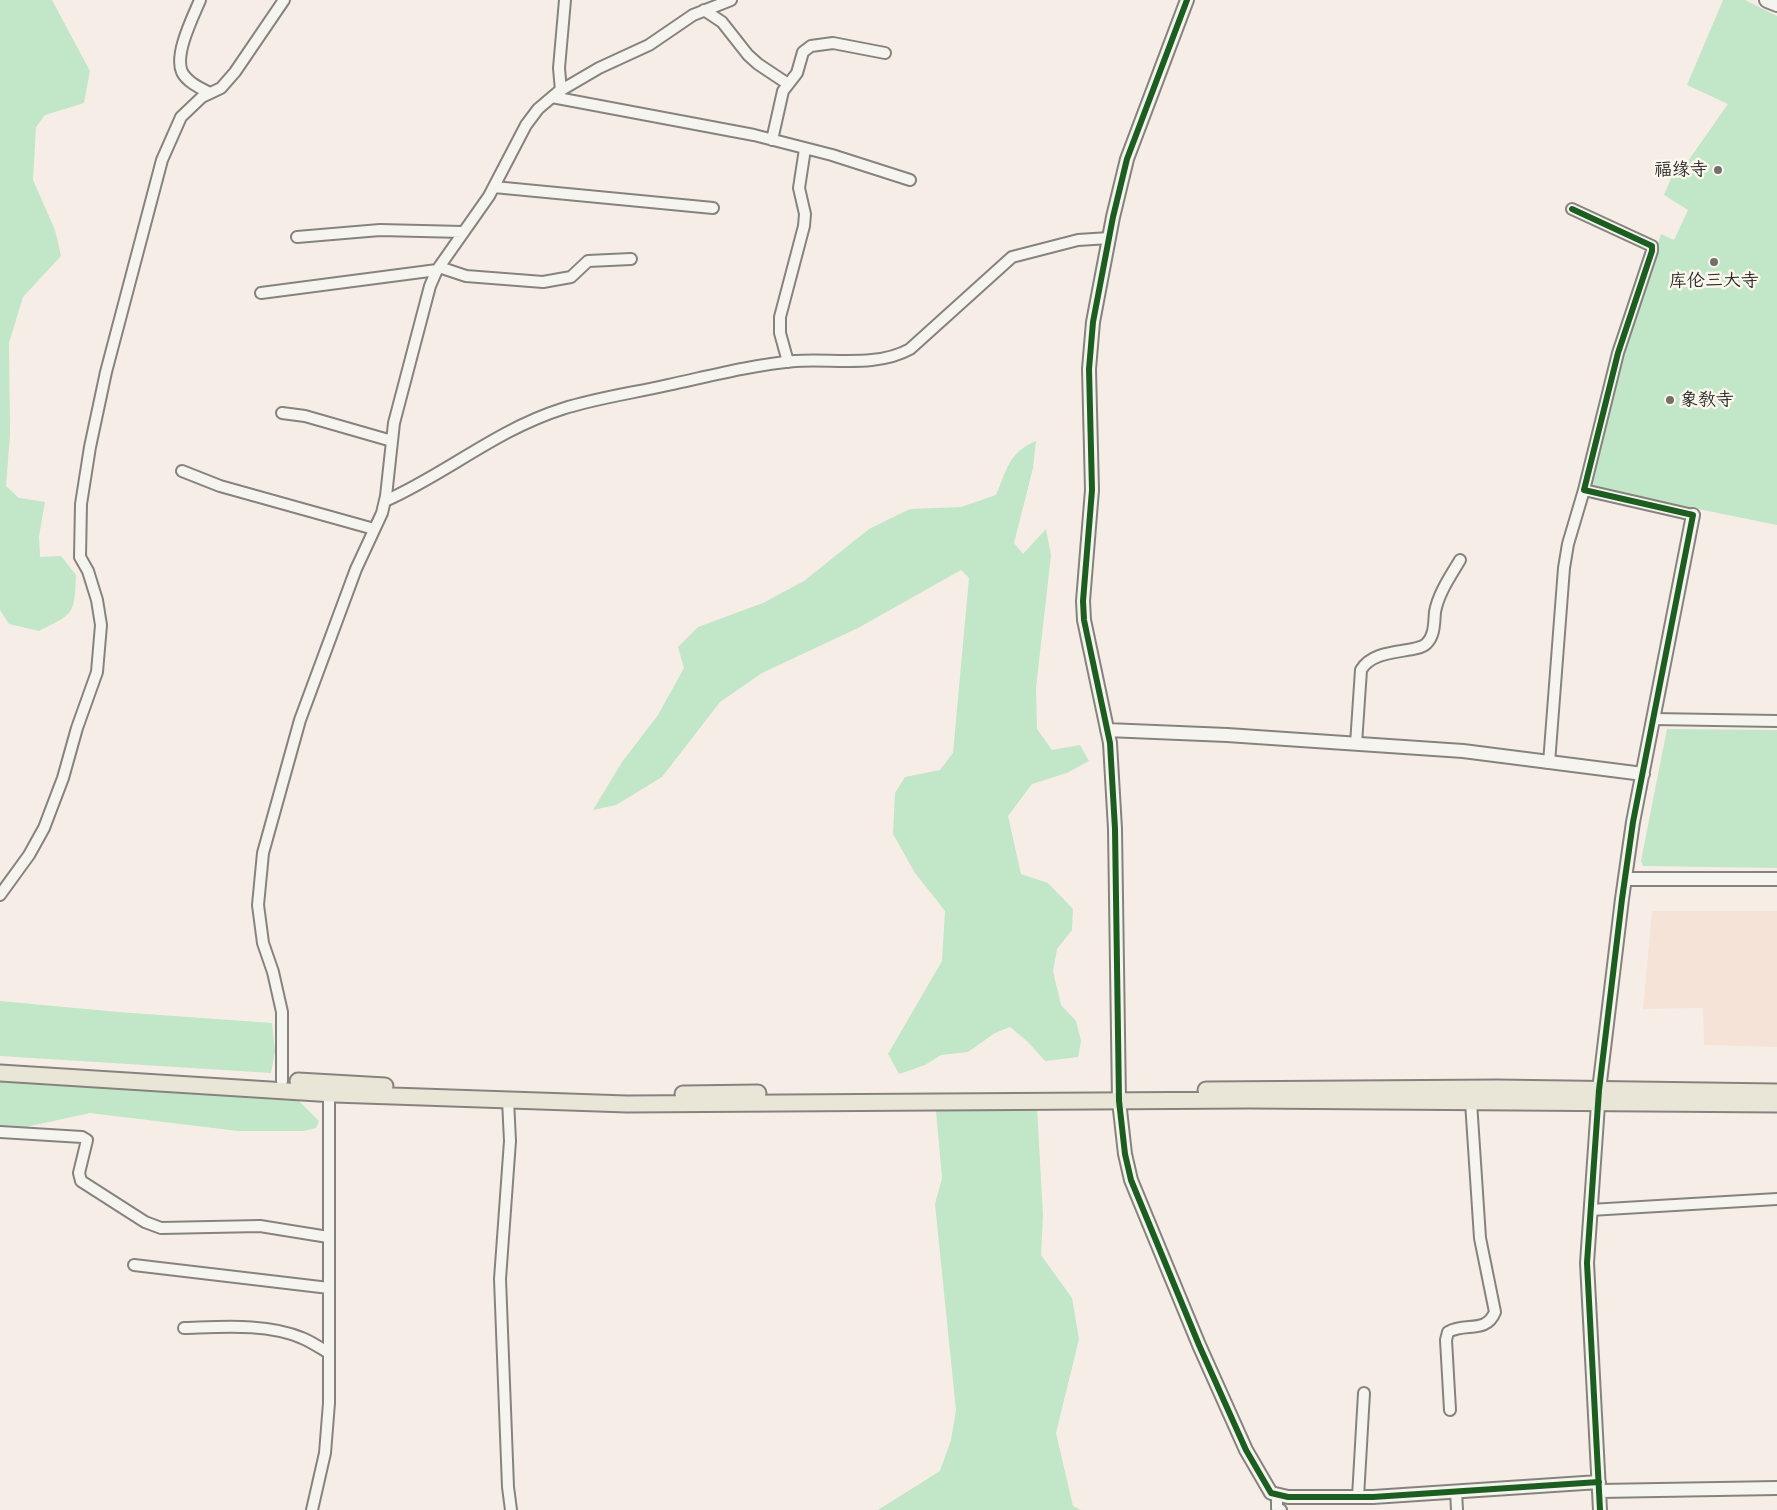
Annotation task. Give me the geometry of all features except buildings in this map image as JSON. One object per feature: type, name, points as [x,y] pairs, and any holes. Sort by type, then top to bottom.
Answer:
[{"type":"main road","points":[[1767,0],[1777,4]]},
{"type":"main road","points":[[0,1064],[282,1081],[535,1092],[641,1094],[1599,1096],[1777,1104]]},
{"type":"main road","points":[[0,1073],[329,1094],[674,1104],[1119,1095],[1471,1102],[1599,1096],[1777,1092]]},
{"type":"street","points":[[200,0],[184,39],[181,70],[187,79],[210,93]]},
{"type":"street","points":[[0,895],[29,856],[44,828],[63,778],[76,728],[97,672],[101,625],[98,600],[88,571],[80,557],[81,504],[90,447],[106,372],[162,160],[181,117],[202,97],[221,88],[236,72],[284,0]]},
{"type":"street","points":[[561,91],[560,68],[565,0]]},
{"type":"street","points":[[282,1081],[282,1012],[274,972],[263,943],[258,905],[263,853],[300,720],[349,587],[385,501],[392,441],[401,394],[430,286],[438,268],[494,187],[526,125],[538,109],[552,97],[599,68],[649,45],[704,10],[731,0]]},
{"type":"street","points":[[1187,0],[1127,160],[1109,238],[1091,341],[1089,370],[1091,512],[1083,601],[1086,638],[1110,743],[1115,829],[1119,1095],[1124,1154],[1139,1202],[1199,1345],[1246,1450],[1271,1493],[1276,1496],[1358,1497],[1456,1491],[1599,1486],[1777,1488]]},
{"type":"street","points":[[704,10],[722,22],[748,55],[758,64],[788,84]]},
{"type":"street","points":[[772,140],[782,91],[797,73],[803,52],[811,46],[833,43],[885,52]]},
{"type":"street","points":[[552,97],[772,140],[832,155],[910,180]]},
{"type":"street","points":[[788,362],[780,333],[780,317],[804,226],[805,214],[799,188],[805,149]]},
{"type":"street","points":[[494,187],[713,208]]},
{"type":"street","points":[[1549,763],[1564,568],[1568,544],[1584,490],[1618,353],[1652,251],[1652,246],[1572,209]]},
{"type":"street","points":[[297,237],[380,230],[463,232]]},
{"type":"street","points":[[385,501],[416,487],[493,438],[561,409],[743,369],[788,362],[853,360],[901,354],[910,349],[1012,257],[1022,253],[1042,251],[1078,240],[1109,238]]},
{"type":"street","points":[[261,293],[438,268],[466,276],[543,282],[571,277],[588,261],[631,259]]},
{"type":"street","points":[[282,413],[305,416],[392,441]]},
{"type":"street","points":[[182,471],[220,486],[374,530]]},
{"type":"street","points":[[1584,490],[1693,515],[1643,774],[1625,879],[1599,1096],[1590,1210],[1588,1286],[1600,1510]]},
{"type":"street","points":[[1356,744],[1361,670],[1365,662],[1398,650],[1424,646],[1432,639],[1436,608],[1451,574],[1460,560]]},
{"type":"street","points":[[1654,719],[1777,721]]},
{"type":"street","points":[[1107,730],[1227,735],[1462,751],[1643,774]]},
{"type":"street","points":[[1625,879],[1777,879]]},
{"type":"street","points":[[312,1510],[325,1453],[328,1428],[329,1094]]},
{"type":"street","points":[[508,1100],[510,1141],[500,1279],[508,1487],[511,1510]]},
{"type":"street","points":[[1450,1410],[1446,1340],[1448,1332],[1455,1328],[1486,1325],[1491,1321],[1495,1312],[1480,1238],[1471,1102]]},
{"type":"street","points":[[0,1132],[82,1137],[87,1140],[79,1173],[81,1181],[145,1222],[161,1228],[260,1226],[328,1238]]},
{"type":"street","points":[[1590,1210],[1777,1199]]},
{"type":"street","points":[[134,1265],[328,1288]]},
{"type":"street","points":[[184,1328],[269,1330],[301,1338],[329,1353]]},
{"type":"street","points":[[1358,1497],[1364,1393]]},
{"type":"street","points":[[1456,1491],[1457,1510]]},
{"type":"street","points":[[1276,1496],[1277,1508],[1280,1510]]},
{"type":"shaded area","points":[[1652,911],[1777,911],[1777,1047],[1704,1045],[1703,1008],[1643,1009]]},
{"type":"green space","points":[[0,0],[52,0],[90,71],[84,103],[45,115],[36,127],[33,180],[55,230],[61,256],[23,297],[9,343],[10,435],[6,486],[19,498],[45,502],[39,536],[40,557],[61,556],[76,575],[73,606],[70,611],[60,620],[39,631],[9,624],[0,610]]},
{"type":"green space","name":"库伦三大寺","points":[[1723,0],[1745,0],[1777,16],[1777,525],[1590,487],[1615,379],[1661,234],[1674,240],[1688,210],[1664,195],[1675,169],[1681,171],[1728,104],[1687,85]]},
{"type":"green space","points":[[1036,441],[1033,468],[1014,543],[1023,554],[1046,529],[1051,555],[1036,688],[1037,729],[1052,750],[1080,745],[1089,761],[1067,773],[1032,784],[1008,816],[1021,874],[1048,883],[1073,909],[1072,930],[1057,949],[1053,971],[1061,1005],[1076,1021],[1081,1041],[1078,1057],[1045,1061],[1028,1042],[1010,1027],[995,1033],[968,1052],[941,1055],[925,1065],[899,1074],[888,1054],[942,961],[945,911],[915,873],[893,834],[895,793],[905,777],[940,770],[953,753],[969,578],[961,570],[858,628],[762,673],[720,702],[662,777],[616,805],[593,810],[622,762],[658,715],[684,668],[678,647],[698,627],[763,603],[804,581],[869,529],[910,509],[961,507],[996,495],[1006,470],[1014,457],[1019,451]]},
{"type":"green space","points":[[1667,729],[1777,730],[1777,868],[1643,866],[1641,861]]},
{"type":"green space","points":[[0,1001],[272,1023],[275,1051],[271,1073],[0,1056]]},
{"type":"green space","points":[[0,1081],[299,1101],[319,1121],[316,1128],[304,1131],[238,1131],[90,1113],[26,1127],[0,1129]]},
{"type":"green space","points":[[1037,1108],[1043,1215],[1041,1255],[1072,1298],[1079,1339],[1056,1433],[1073,1506],[1081,1510],[878,1510],[940,1471],[951,1440],[956,1410],[935,1204],[942,1178],[936,1111]]},
{"type":"cycle path","points":[[1187,0],[1127,159],[1113,217],[1093,322],[1089,369],[1092,490],[1083,601],[1084,620],[1110,743],[1115,829],[1119,1101],[1125,1154],[1131,1180],[1199,1345],[1246,1450],[1271,1493],[1288,1497],[1373,1497],[1599,1482]]},
{"type":"cycle path","points":[[1572,209],[1652,246],[1652,251],[1618,353],[1584,490],[1693,515],[1633,822],[1599,1090],[1587,1263],[1600,1510]]},
{"type":"place","name":"福缘寺","points":[[1718,170]]},
{"type":"place","name":"库伦三大寺","points":[[1714,262]]},
{"type":"place","name":"象教寺","points":[[1670,400]]}]
